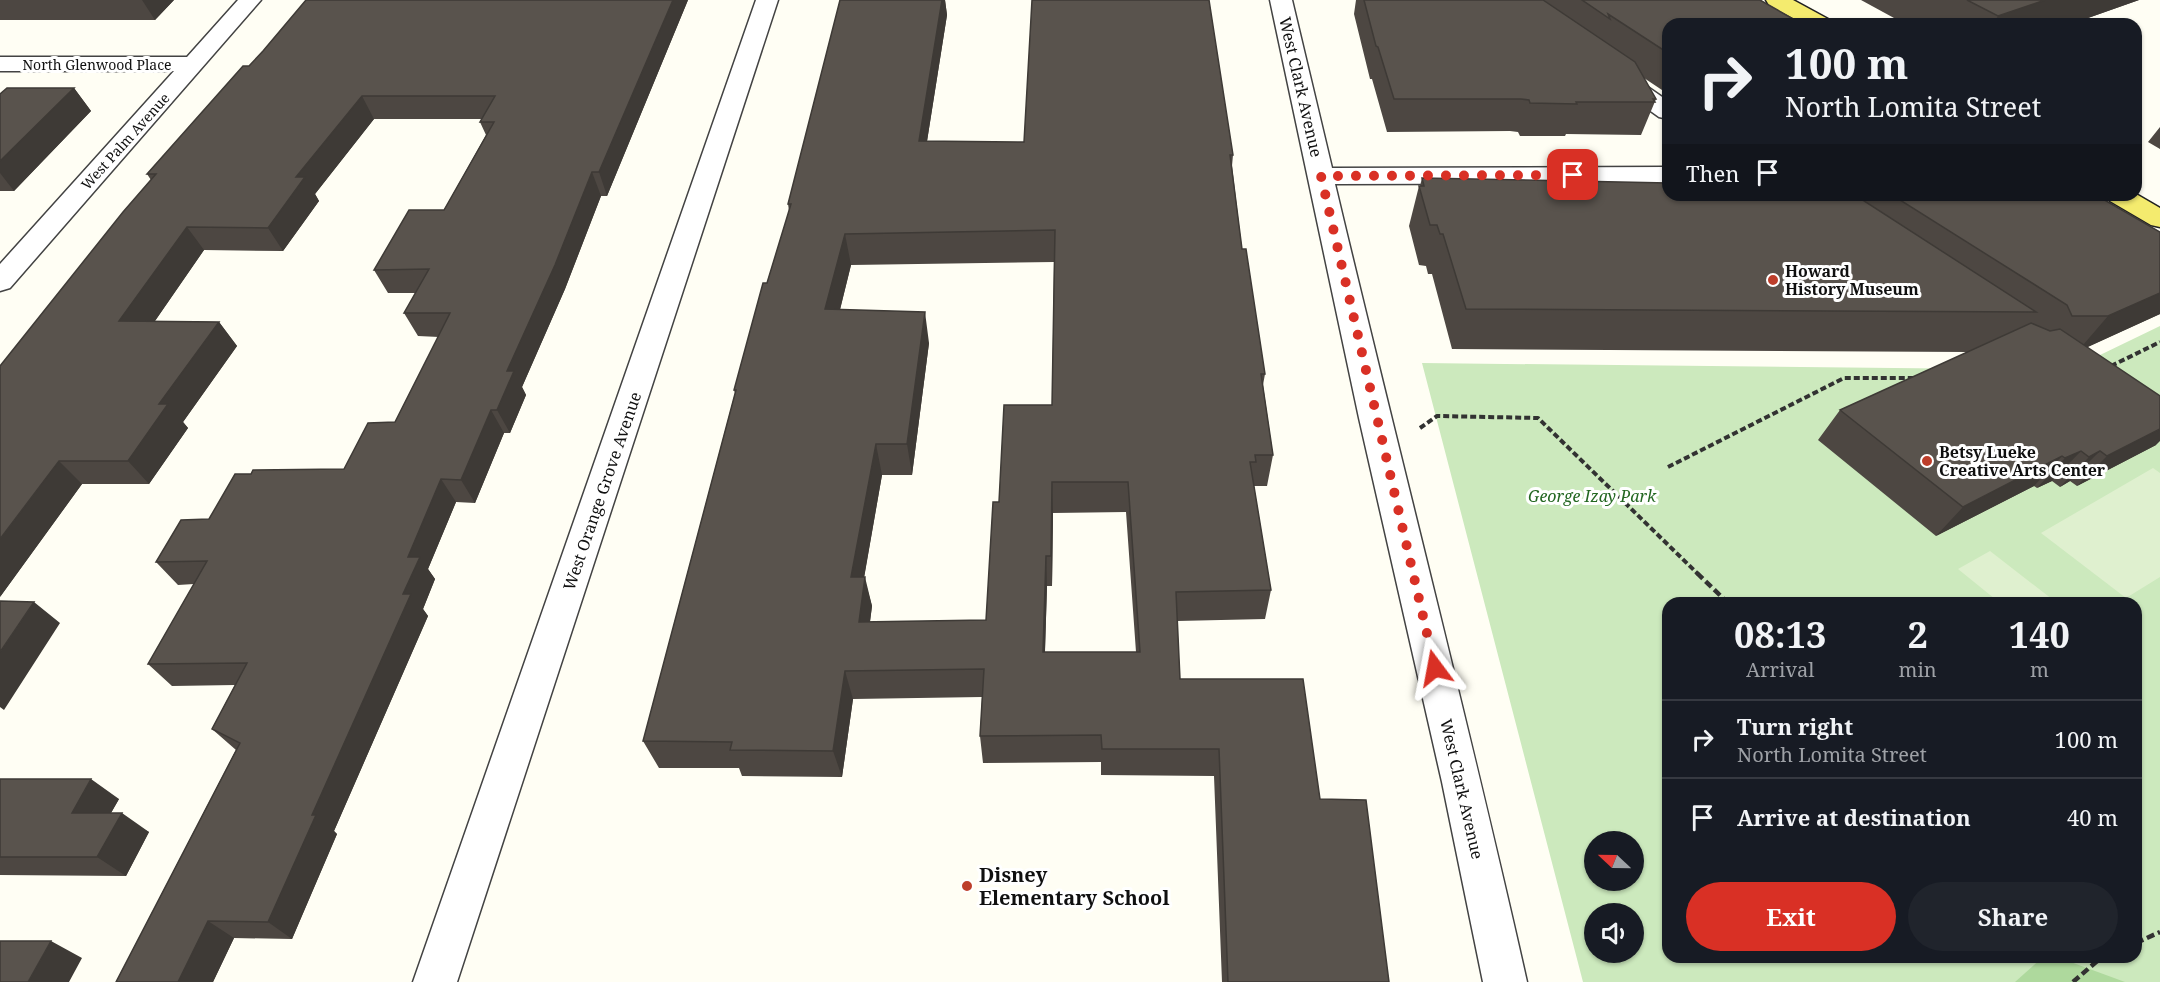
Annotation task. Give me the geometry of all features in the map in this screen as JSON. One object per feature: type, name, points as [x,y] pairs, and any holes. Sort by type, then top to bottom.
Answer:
[{"type":"main road","points":[[1777,0],[1809,18]]},
{"type":"main road","points":[[2129,201],[2160,219]]},
{"type":"street","name":"West Palm Avenue","points":[[0,282],[250,0]]},
{"type":"street","name":"West Orange Grove Avenue","points":[[435,982],[767,0]]},
{"type":"street","name":"West Clark Avenue","points":[[1281,0],[1375,418],[1462,782],[1505,982]]},
{"type":"street","name":"North Glenwood Place","points":[[0,64],[194,64]]},
{"type":"street","points":[[1600,65],[1662,108]]},
{"type":"street","points":[[1321,176],[1662,175]]},
{"type":"path","points":[[2109,367],[2160,342]]},
{"type":"path","points":[[1668,467],[1844,378],[1914,378]]},
{"type":"path","points":[[1420,428],[1437,416],[1538,418],[1722,597]]},
{"type":"path","points":[[2142,940],[2160,932]]},
{"type":"path","points":[[2073,982],[2090,963]]},
{"type":"green space","name":"George Izay Park","points":[[2160,326],[2160,982],[1583,982],[1422,363],[2069,370]]},
{"type":"green space","points":[[2153,468],[2160,473],[2160,577],[2128,597],[2041,533]]},
{"type":"green space","points":[[1990,551],[2049,597],[1993,597],[1958,569]]},
{"type":"green space","points":[[2036,963],[2073,963],[2125,982],[2015,982]]},
{"type":"building","points":[[306,0],[673,0],[599,172],[592,172],[555,265],[507,371],[514,371],[497,410],[491,410],[461,480],[441,479],[408,557],[420,557],[403,594],[411,594],[312,815],[316,815],[268,922],[208,921],[178,982],[116,982],[240,743],[212,729],[247,663],[148,664],[207,561],[156,562],[181,520],[209,519],[235,474],[251,474],[253,470],[344,469],[368,423],[395,422],[450,313],[404,313],[429,269],[374,270],[409,210],[444,210],[494,122],[480,122],[495,96],[362,96],[296,177],[305,177],[268,228],[187,227],[119,321],[219,322],[159,404],[168,404],[128,461],[59,461],[0,539],[0,366],[156,174],[147,174],[243,66],[249,66],[263,51]]},
{"type":"building","points":[[840,0],[942,0],[919,141],[1024,142],[1032,0],[1209,0],[1233,155],[1230,155],[1242,249],[1246,249],[1265,374],[1261,374],[1273,455],[1255,455],[1256,462],[1250,462],[1271,590],[1176,592],[1180,679],[1303,679],[1320,799],[1366,800],[1389,982],[1228,982],[1219,749],[1102,749],[1101,735],[980,736],[984,669],[845,671],[833,751],[730,750],[732,742],[643,741],[736,390],[734,390],[763,283],[767,283],[791,204],[788,204]],"holes":[[[1055,230],[1052,405],[1004,405],[999,502],[993,502],[986,620],[859,622],[865,577],[851,577],[876,444],[907,444],[925,312],[825,309],[845,234]],[[1052,482],[1128,482],[1140,652],[1043,652],[1046,556],[1051,556]]]},
{"type":"building","points":[[1364,0],[1543,0],[1635,62],[1656,99],[1653,99],[1655,102],[1576,102],[1577,104],[1530,103],[1529,100],[1521,99],[1394,99],[1376,46]]},
{"type":"building","points":[[1582,0],[1760,0],[1792,18],[1662,18],[1662,49],[1608,14],[1610,19]]},
{"type":"building","points":[[1967,0],[2045,0],[1998,16]]},
{"type":"building","points":[[7,88],[74,88],[0,161],[0,94]]},
{"type":"building","points":[[1422,178],[1662,183],[1662,201],[1864,201],[2036,312],[1466,309],[1443,234],[1440,234],[1437,225],[1430,225],[1419,186],[1424,186]]},
{"type":"building","points":[[1902,201],[2106,201],[2160,232],[2160,293],[2108,316],[2072,316],[2067,305]]},
{"type":"building","points":[[2031,323],[2050,331],[2060,329],[2160,396],[2160,429],[2107,456],[2100,451],[2089,457],[2081,451],[2065,458],[2062,456],[1963,507],[1840,410]]},
{"type":"building","points":[[0,601],[34,602],[0,652]]},
{"type":"building","points":[[0,779],[91,779],[72,813],[122,813],[97,857],[0,857]]},
{"type":"building","points":[[0,941],[51,941],[28,982],[0,982]]},
{"type":"place","name":"Howard History Museum","points":[[1773,280]]},
{"type":"place","name":"Betsy Lueke Creative Arts Center","points":[[1927,461]]},
{"type":"place","name":"Disney Elementary School","points":[[967,886]]},
{"type":"route","points":[[1435,668],[1375,418],[1321,176],[1573,175]]}]
